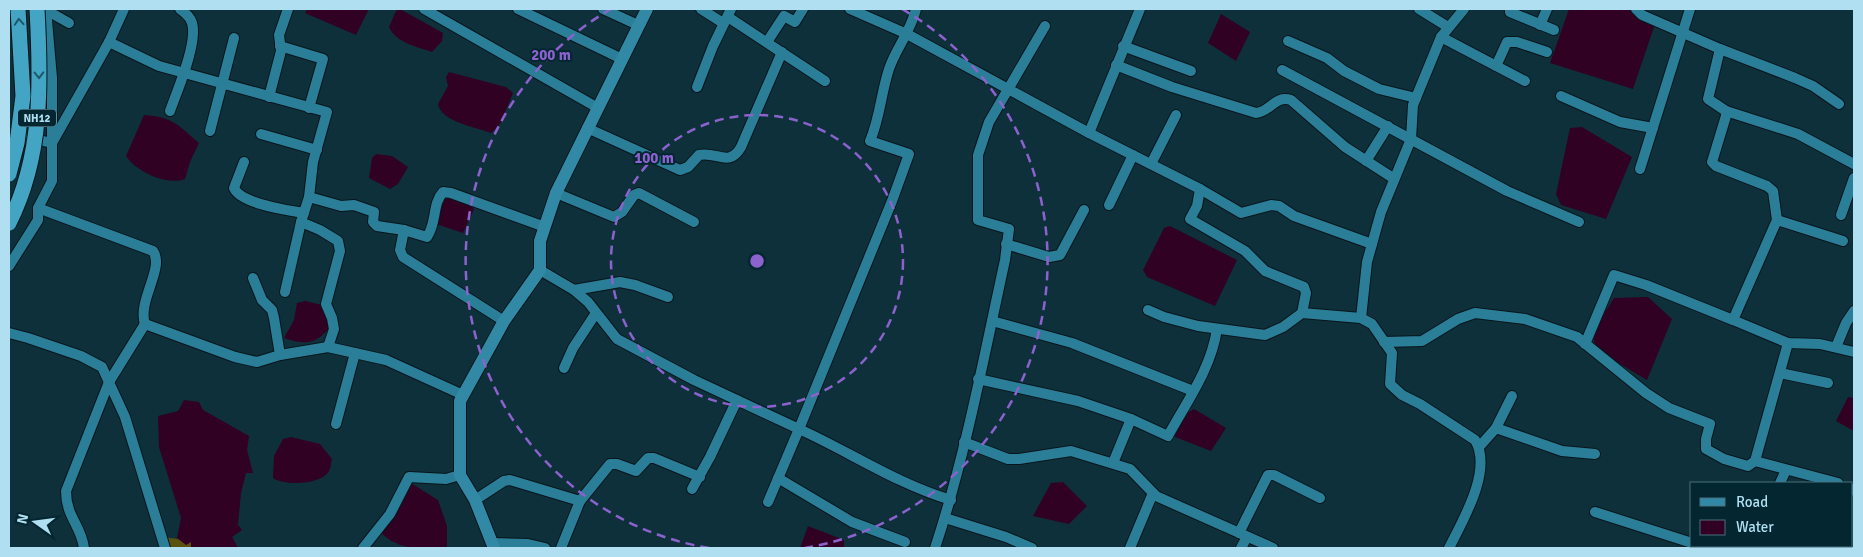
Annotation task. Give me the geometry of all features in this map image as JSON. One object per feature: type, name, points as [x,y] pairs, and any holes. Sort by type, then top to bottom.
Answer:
[{"type":"highway","name":"NH12","points":[[9,174],[17,143],[23,96],[18,9]]},
{"type":"highway","name":"NH12","points":[[9,222],[29,171],[35,137],[40,96],[43,9]]},
{"type":"street","points":[[43,9],[69,23]]},
{"type":"street","points":[[9,266],[38,220],[38,208],[52,182],[52,78],[43,9]]},
{"type":"street","points":[[52,143],[109,42],[124,9]]},
{"type":"street","points":[[170,111],[184,73],[194,35],[188,15],[180,9]]},
{"type":"street","points":[[269,97],[278,62],[280,35],[288,9]]},
{"type":"street","points":[[424,9],[598,108]]},
{"type":"street","points":[[518,9],[622,59]]},
{"type":"street","points":[[603,9],[638,25]]},
{"type":"street","points":[[545,548],[528,544],[494,546],[475,500],[460,475],[458,418],[463,395],[504,321],[540,270],[540,241],[556,193],[647,9]]},
{"type":"street","points":[[701,9],[727,16],[826,81]]},
{"type":"street","points":[[768,42],[784,16],[795,22],[803,9]]},
{"type":"street","points":[[850,9],[907,34],[1011,88],[1089,133],[1200,189],[1241,213],[1271,205],[1279,206],[1294,216],[1372,244]]},
{"type":"street","points":[[768,502],[892,202],[909,154],[870,141],[879,121],[889,68],[896,50],[907,34],[916,9]]},
{"type":"street","points":[[1089,133],[1123,46],[1140,9]]},
{"type":"street","points":[[1419,9],[1448,27]]},
{"type":"street","points":[[1360,318],[1367,262],[1393,178],[1411,139],[1413,105],[1441,37],[1464,9]]},
{"type":"street","points":[[1510,9],[1510,12],[1554,30]]},
{"type":"street","points":[[1540,25],[1547,9]]},
{"type":"street","points":[[1636,9],[1642,15],[1683,33],[1801,80],[1840,104]]},
{"type":"street","points":[[1640,169],[1690,9]]},
{"type":"street","points":[[697,87],[727,16]]},
{"type":"street","points":[[935,548],[951,500],[992,321],[1005,260],[1009,229],[978,220],[978,155],[989,122],[1011,88],[1045,26]]},
{"type":"street","points":[[1441,37],[1525,81]]},
{"type":"street","points":[[210,131],[224,84],[234,38]]},
{"type":"street","points":[[1288,41],[1327,58],[1344,71],[1379,90],[1416,98]]},
{"type":"street","points":[[109,42],[159,66],[327,112],[317,150],[309,197],[285,292]]},
{"type":"street","points":[[1496,66],[1507,42],[1517,42],[1547,52]]},
{"type":"street","points":[[280,46],[323,59],[309,108]]},
{"type":"street","points":[[1123,46],[1191,71]]},
{"type":"street","points":[[1720,48],[1708,99],[1712,104],[1726,111],[1798,134],[1854,164]]},
{"type":"street","points":[[587,128],[680,170],[688,168],[699,155],[731,157],[741,147],[782,52]]},
{"type":"street","points":[[1116,65],[1172,87],[1256,113],[1262,113],[1277,101],[1285,98],[1291,100],[1345,147],[1393,178]]},
{"type":"street","points":[[1282,70],[1507,191],[1579,222]]},
{"type":"street","points":[[1561,96],[1620,122],[1653,128]]},
{"type":"street","points":[[1726,111],[1712,162],[1716,166],[1767,186],[1774,191],[1777,220],[1733,320]]},
{"type":"street","points":[[1151,164],[1176,115]]},
{"type":"street","points":[[1366,161],[1388,126]]},
{"type":"street","points":[[9,133],[52,143]]},
{"type":"street","points":[[261,134],[317,150]]},
{"type":"street","points":[[1109,205],[1133,155]]},
{"type":"street","points":[[244,162],[234,188],[240,196],[303,218],[338,241],[340,251],[326,304],[334,329],[328,347]]},
{"type":"street","points":[[1841,215],[1854,178]]},
{"type":"street","points":[[1200,189],[1197,206],[1190,219],[1245,251],[1265,271],[1304,286],[1306,293],[1302,314]]},
{"type":"street","points":[[309,197],[341,206],[354,205],[374,212],[374,222],[378,226],[404,230],[427,237],[433,229],[438,198],[443,192],[451,192],[545,227]]},
{"type":"street","points":[[556,193],[614,216],[622,212],[634,195],[639,193],[694,222]]},
{"type":"street","points":[[38,208],[153,251],[156,256],[156,266],[143,307],[145,324],[109,382],[66,491],[66,506],[82,536],[84,548]]},
{"type":"street","points":[[1006,244],[1049,257],[1060,255],[1084,210]]},
{"type":"street","points":[[1777,220],[1843,241]]},
{"type":"street","points":[[404,230],[400,250],[403,257],[504,321]]},
{"type":"street","points":[[540,270],[574,290],[617,339],[663,364],[799,429],[880,472],[927,493],[951,500]]},
{"type":"street","points":[[1585,344],[1614,275],[1646,285],[1788,342],[1836,347],[1854,352]]},
{"type":"street","points":[[254,278],[262,300],[272,310],[280,354]]},
{"type":"street","points":[[574,290],[628,282],[668,297]]},
{"type":"street","points":[[1148,310],[1164,317],[1217,329],[1265,335],[1283,327],[1302,314],[1360,318],[1372,324],[1392,353],[1390,384],[1402,395],[1420,404],[1475,440],[1479,447],[1480,459],[1476,492],[1449,548]]},
{"type":"street","points":[[1836,347],[1846,322],[1854,311]]},
{"type":"street","points":[[564,368],[573,348],[596,313]]},
{"type":"street","points":[[1384,342],[1422,341],[1458,319],[1475,313],[1526,319],[1577,337],[1646,393],[1670,408],[1710,424],[1706,439],[1706,449],[1740,465],[1748,466],[1755,461],[1788,342]]},
{"type":"street","points":[[992,321],[1072,342],[1193,391]]},
{"type":"street","points":[[145,324],[235,357],[257,362],[280,354],[328,347],[355,353],[386,360],[463,395]]},
{"type":"street","points":[[978,379],[1078,401],[1131,419],[1168,436],[1206,369],[1214,346],[1217,329]]},
{"type":"street","points":[[9,333],[80,356],[102,367],[125,417],[165,548]]},
{"type":"street","points":[[336,424],[355,353]]},
{"type":"street","points":[[1780,373],[1828,383]]},
{"type":"street","points":[[1479,447],[1496,428],[1512,396]]},
{"type":"street","points":[[692,489],[700,477],[737,400]]},
{"type":"street","points":[[1113,463],[1131,419]]},
{"type":"street","points":[[1496,428],[1562,451],[1595,454]]},
{"type":"street","points":[[964,442],[1008,459],[1071,451],[1113,463],[1130,469],[1153,493],[1273,548]]},
{"type":"street","points":[[561,548],[580,502],[604,471],[613,463],[636,472],[648,458],[654,458],[700,477]]},
{"type":"street","points":[[1755,461],[1834,482]]},
{"type":"street","points":[[1780,482],[1786,470]]},
{"type":"street","points":[[363,548],[390,514],[409,477],[446,479],[460,475]]},
{"type":"street","points":[[1241,548],[1243,535],[1268,475],[1274,475],[1320,498]]},
{"type":"street","points":[[778,478],[852,522],[906,542]]},
{"type":"street","points":[[475,500],[504,481],[510,480],[580,502]]},
{"type":"street","points":[[1130,548],[1153,493]]},
{"type":"street","points":[[1595,512],[1690,542]]},
{"type":"street","points":[[945,518],[1006,537],[1032,548]]},
{"type":"shaded area","points":[[163,537],[244,548],[165,548]]},
{"type":"water","points":[[307,9],[369,9],[356,35],[305,13]]},
{"type":"water","points":[[400,9],[443,33],[442,41],[432,52],[402,41],[392,32],[389,27],[396,11]]},
{"type":"water","points":[[1569,9],[1626,9],[1648,16],[1654,27],[1633,89],[1550,63]]},
{"type":"water","points":[[1221,14],[1250,32],[1236,61],[1208,43]]},
{"type":"water","points":[[449,72],[506,87],[513,93],[500,124],[491,133],[452,120],[441,110],[438,104],[448,86],[446,77]]},
{"type":"water","points":[[144,115],[162,118],[175,123],[199,143],[190,162],[185,179],[170,181],[153,176],[137,167],[126,156]]},
{"type":"water","points":[[1582,127],[1632,157],[1606,219],[1561,205],[1556,194],[1570,128]]},
{"type":"water","points":[[376,154],[392,156],[408,167],[398,184],[390,189],[369,178],[372,158]]},
{"type":"water","points":[[445,193],[462,197],[474,209],[463,233],[433,223]]},
{"type":"water","points":[[1170,226],[1237,260],[1215,306],[1147,277],[1143,270],[1164,228]]},
{"type":"water","points":[[1648,297],[1672,319],[1647,380],[1595,349],[1593,331],[1614,298]]},
{"type":"water","points":[[305,301],[322,305],[330,327],[320,337],[309,342],[298,342],[284,338],[294,320],[297,303]]},
{"type":"water","points":[[1848,397],[1854,398],[1854,431],[1836,421]]},
{"type":"water","points":[[184,400],[199,402],[203,410],[249,436],[247,450],[253,473],[246,473],[241,493],[238,525],[242,530],[232,537],[238,548],[191,548],[191,542],[186,545],[177,538],[181,518],[159,447],[158,416],[178,411]]},
{"type":"water","points":[[1194,409],[1226,428],[1211,451],[1175,437],[1178,418]]},
{"type":"water","points":[[291,437],[320,444],[332,459],[330,470],[325,476],[303,483],[279,481],[273,478],[274,456],[283,439]]},
{"type":"water","points":[[406,480],[438,500],[447,526],[447,548],[418,548],[402,545],[386,537],[378,530]]},
{"type":"water","points":[[1063,482],[1087,506],[1069,524],[1033,516],[1051,483]]},
{"type":"water","points":[[808,526],[844,540],[844,548],[800,548]]}]
